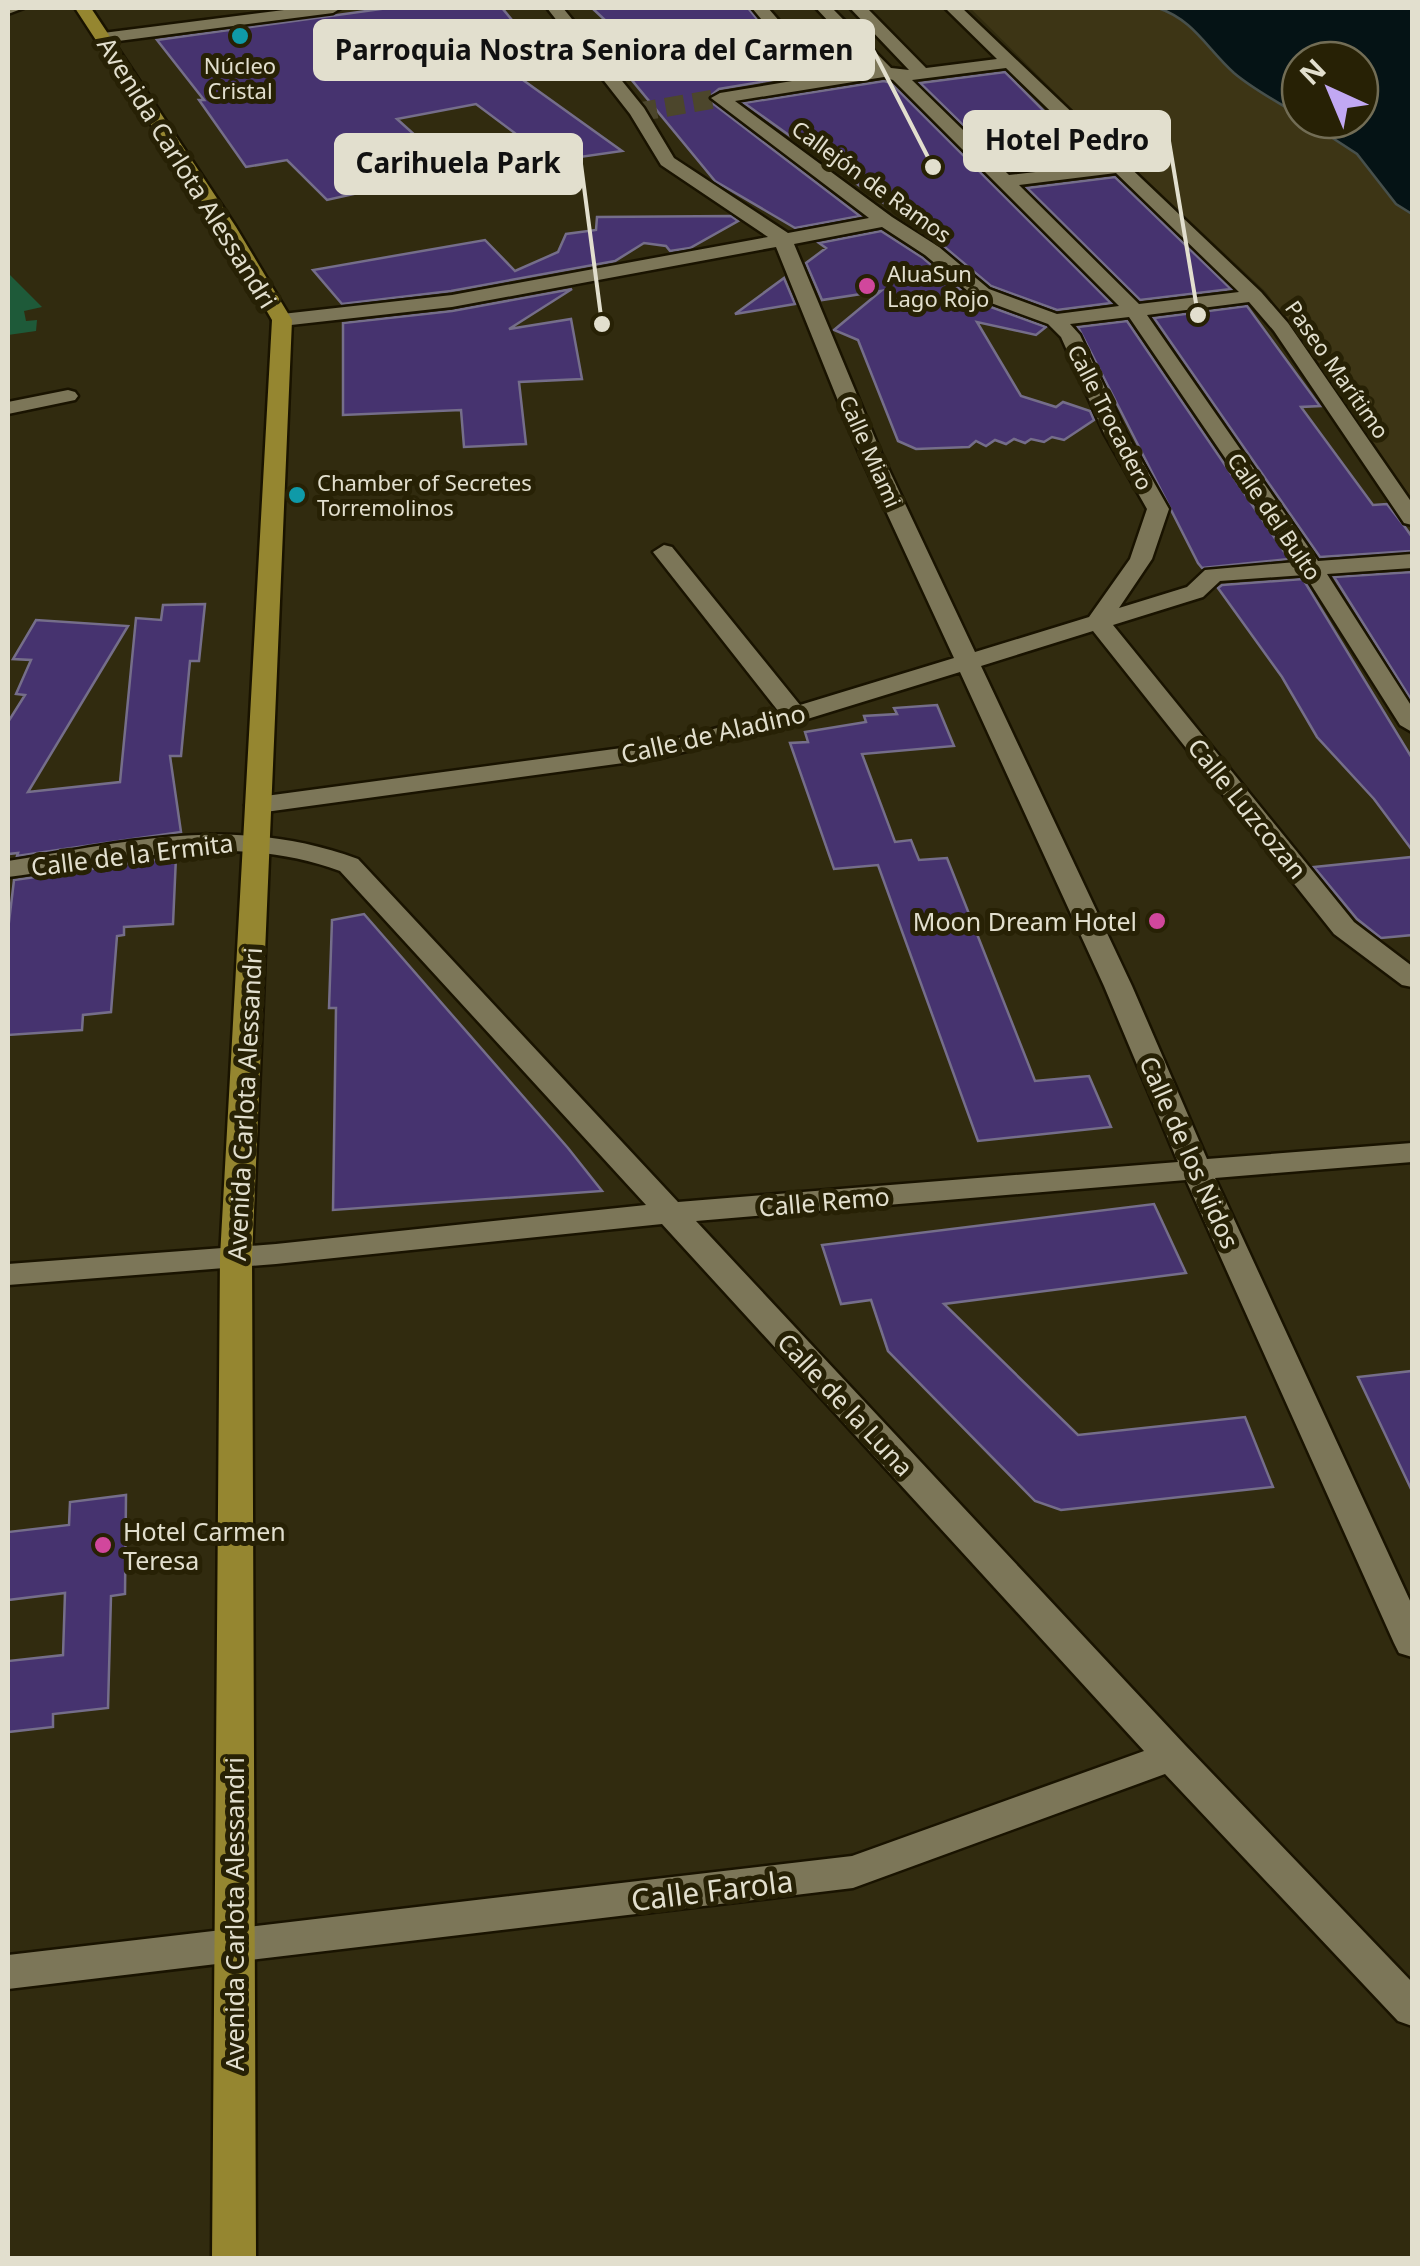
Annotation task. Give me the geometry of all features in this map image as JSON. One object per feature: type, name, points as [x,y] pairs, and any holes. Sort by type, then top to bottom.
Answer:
[{"type":"main road","name":"Avenida Carlota Alessandri","points":[[83,8],[224,222],[282,320],[236,1257],[234,2258]]},
{"type":"street","points":[[8,9],[16,8]]},
{"type":"street","points":[[103,38],[333,8]]},
{"type":"street","points":[[555,8],[638,112],[667,162],[782,238]]},
{"type":"street","points":[[760,8],[822,81],[1008,63]]},
{"type":"street","name":"Calle del Bulto","points":[[824,8],[1134,310],[1310,566],[1412,724]]},
{"type":"street","points":[[858,8],[923,74]]},
{"type":"street","name":"Paseo Marítimo","points":[[953,8],[1282,327],[1412,518]]},
{"type":"street","name":"Callejón de Ramos","points":[[822,81],[720,98],[932,251],[982,293],[1054,320]]},
{"type":"street","points":[[1004,181],[1116,168]]},
{"type":"street","points":[[282,320],[452,301],[886,221]]},
{"type":"street","name":"Calle Miami","points":[[782,238],[871,455],[968,662]]},
{"type":"street","points":[[1054,320],[1254,296]]},
{"type":"street","name":"Calle Trocadero","points":[[1054,320],[1070,336],[1114,433],[1158,509],[1141,559],[1098,621]]},
{"type":"street","points":[[8,408],[68,396]]},
{"type":"street","points":[[664,552],[795,715]]},
{"type":"street","name":"Calle de Aladino","points":[[258,822],[660,750],[795,715],[1195,592],[1213,574],[1412,560]]},
{"type":"street","name":"Calle Luzcozan","points":[[1098,621],[1344,928],[1412,979]]},
{"type":"street","name":"Calle de los Nidos","points":[[968,662],[1118,986],[1197,1171],[1412,1643]]},
{"type":"street","name":"Calle de la Ermita","points":[[8,868],[211,841],[258,822]]},
{"type":"street","name":"Calle de la Luna","points":[[258,822],[349,865],[1172,1756],[1412,2009]]},
{"type":"street","name":"Calle Remo","points":[[8,1275],[236,1257],[670,1213],[1412,1152]]},
{"type":"street","name":"Calle Farola","points":[[8,1972],[853,1872],[1172,1756]]},
{"type":"green space","points":[[8,273],[42,307],[24,311],[26,321],[37,320],[36,331],[8,335]]},
{"type":"sand","points":[[970,8],[1158,8],[1171,14],[1192,29],[1228,68],[1280,104],[1280,140],[1339,140],[1363,159],[1396,201],[1412,214],[1412,500],[1266,292]]},
{"type":"shaded area","points":[[1158,8],[1412,8],[1412,214],[1396,204],[1357,154],[1336,140],[1380,140],[1380,40],[1280,40],[1280,104],[1242,79],[1191,28]]},
{"type":"building","points":[[388,8],[502,8],[553,69],[516,75],[622,151],[552,161],[476,104],[397,119],[417,137],[351,150],[369,168],[359,172],[372,182],[359,184],[367,191],[327,200],[287,160],[246,167],[199,100],[204,100],[157,40]]},
{"type":"building","points":[[592,8],[748,8],[793,63],[794,75],[803,75],[719,89],[707,99],[860,216],[795,228],[715,181],[598,39],[621,35]]},
{"type":"building","points":[[1005,72],[1097,161],[1010,171],[920,83]]},
{"type":"building","points":[[891,83],[1111,303],[1057,310],[991,286],[941,244],[744,103]]},
{"type":"building","points":[[1115,177],[1231,289],[1140,300],[1027,188]]},
{"type":"building","points":[[731,216],[738,221],[690,248],[670,251],[666,246],[644,243],[615,261],[451,291],[342,304],[313,270],[485,240],[515,271],[558,252],[566,234],[596,230],[597,217]]},
{"type":"building","points":[[881,231],[923,258],[974,301],[1046,327],[1036,335],[977,322],[1021,396],[1056,407],[1063,402],[1090,411],[1094,420],[1064,440],[1052,437],[1044,442],[1031,439],[1025,443],[1014,439],[1006,444],[995,440],[986,446],[976,441],[969,447],[916,449],[898,441],[858,340],[834,330],[881,291],[822,300],[806,263],[826,248],[819,243]]},
{"type":"building","points":[[784,278],[795,304],[735,314]]},
{"type":"building","points":[[572,289],[509,329],[571,319],[582,379],[519,382],[526,444],[464,447],[461,410],[343,415],[343,323],[452,311]]},
{"type":"building","points":[[1247,306],[1320,406],[1301,407],[1373,505],[1387,504],[1405,527],[1412,537],[1412,551],[1320,557],[1154,318]]},
{"type":"building","points":[[1127,321],[1289,559],[1202,568],[1198,563],[1078,327]]},
{"type":"building","points":[[1412,572],[1412,701],[1334,577]]},
{"type":"building","points":[[1303,579],[1412,758],[1412,850],[1374,799],[1317,737],[1282,677],[1218,588]]},
{"type":"building","points":[[205,604],[199,661],[190,661],[181,756],[170,756],[181,832],[17,856],[18,853],[8,854],[8,722],[25,695],[16,694],[31,660],[13,659],[36,620],[128,626],[28,792],[120,782],[136,618],[161,620],[163,605]]},
{"type":"building","points":[[937,705],[954,746],[862,754],[895,842],[911,840],[919,860],[947,858],[1035,1081],[1089,1076],[1111,1127],[978,1141],[878,865],[834,869],[790,743],[808,742],[805,732],[866,722],[864,716],[897,714],[894,708]]},
{"type":"building","points":[[176,857],[173,924],[124,927],[124,935],[117,936],[111,1012],[83,1015],[82,1030],[8,1035],[8,930],[14,880]]},
{"type":"building","points":[[1412,857],[1412,935],[1381,938],[1357,919],[1314,867]]},
{"type":"building","points":[[364,914],[602,1191],[333,1210],[336,1008],[329,1008],[332,920]]},
{"type":"building","points":[[1154,1204],[1186,1273],[944,1304],[1078,1435],[1245,1417],[1273,1487],[1061,1510],[1035,1501],[888,1351],[871,1300],[841,1304],[822,1245]]},
{"type":"building","points":[[1412,1371],[1412,1491],[1358,1377]]},
{"type":"building","points":[[126,1495],[125,1594],[111,1596],[108,1708],[53,1714],[53,1727],[8,1732],[8,1661],[63,1655],[65,1593],[8,1600],[8,1532],[69,1525],[70,1502]]},
{"type":"tunnel","points":[[638,112],[720,98]]},
{"type":"place","name":"Núcleo Cristal","points":[[240,36]]},
{"type":"place","name":"Parroquia Nostra Seniora del Carmen","points":[[933,167]]},
{"type":"place","name":"AluaSun Lago Rojo","points":[[867,286]]},
{"type":"place","name":"Hotel Pedro","points":[[1198,315]]},
{"type":"place","name":"Carihuela Park","points":[[602,324]]},
{"type":"place","name":"Chamber of Secretes Torremolinos","points":[[297,495]]},
{"type":"place","name":"Moon Dream Hotel","points":[[1157,921]]},
{"type":"place","name":"Hotel Carmen Teresa","points":[[103,1545]]}]
